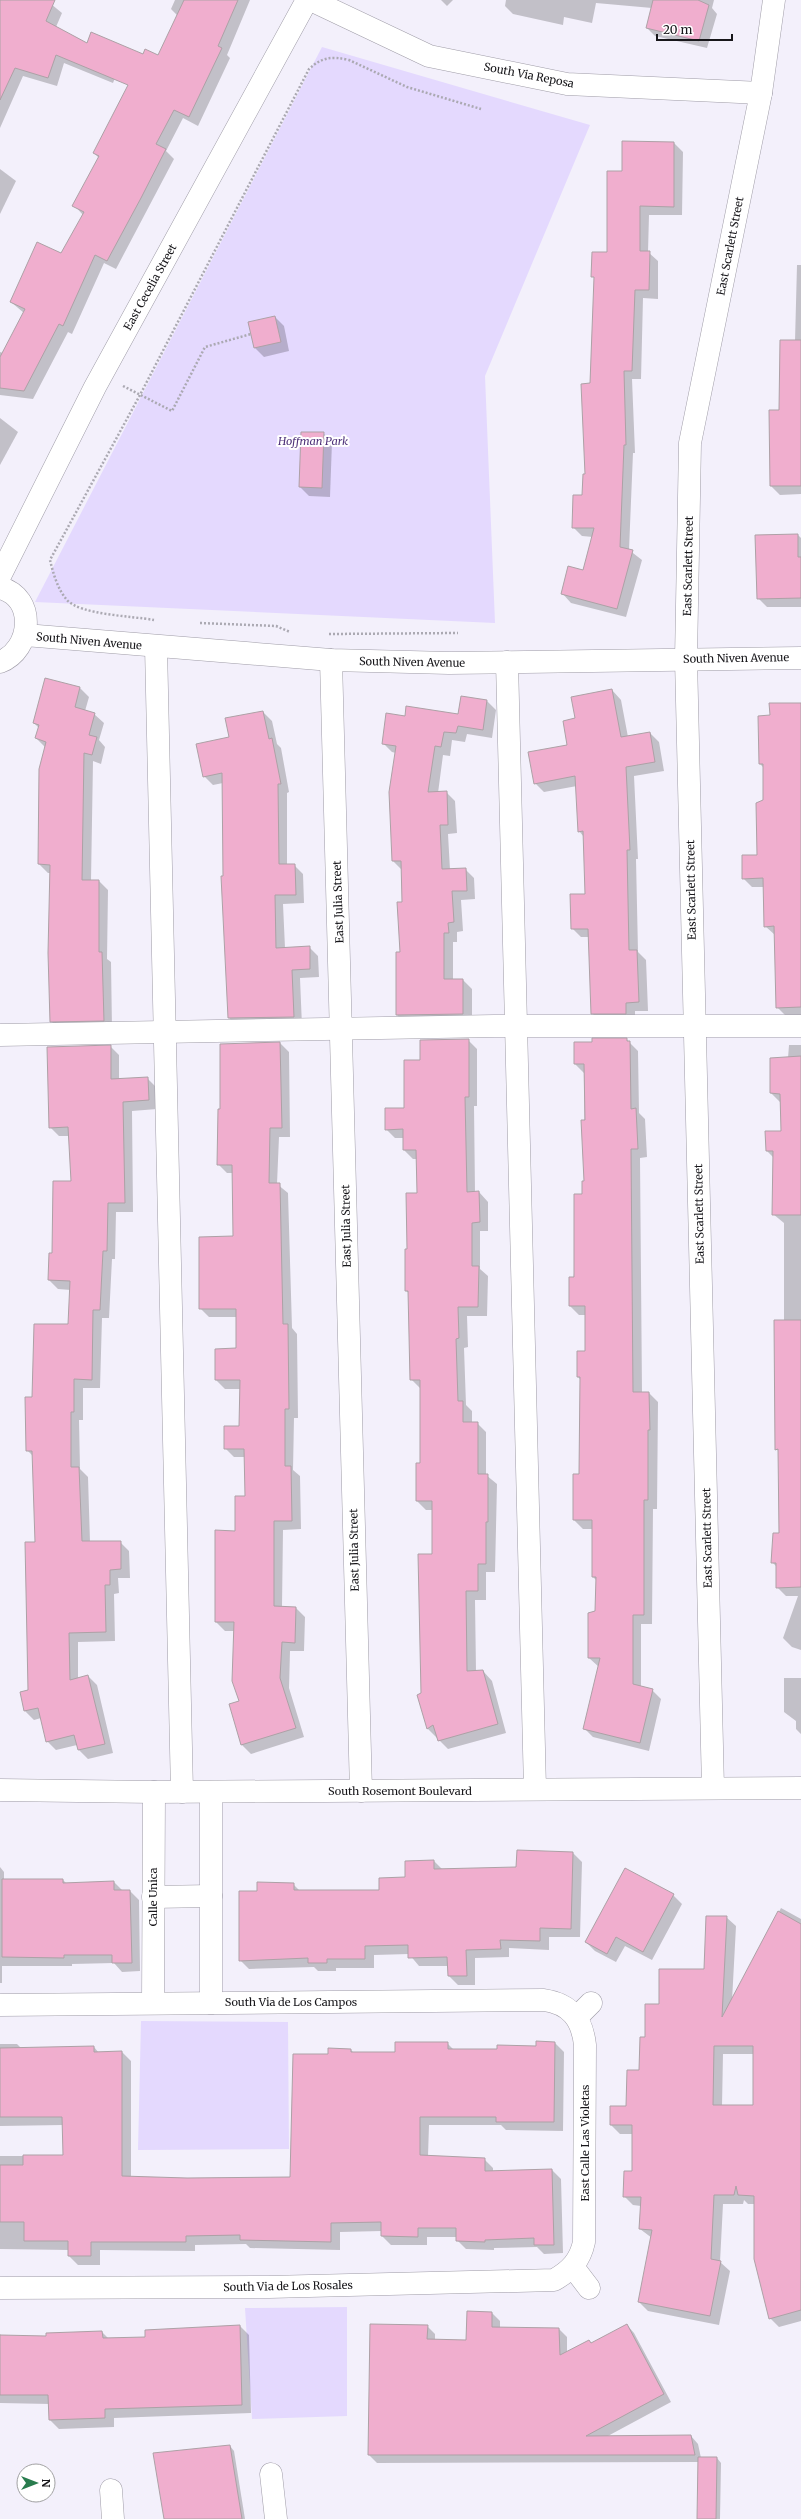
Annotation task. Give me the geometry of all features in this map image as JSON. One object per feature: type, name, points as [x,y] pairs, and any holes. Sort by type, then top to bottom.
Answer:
[{"type":"street","name":"East Cecelia Street","points":[[0,576],[102,375],[307,0]]},
{"type":"street","name":"South Via Reposa","points":[[311,0],[429,56],[567,84],[761,93]]},
{"type":"street","name":"East Scarlett Street","points":[[713,1788],[686,659],[690,443],[761,93],[774,0]]},
{"type":"street","points":[[0,588],[14,596],[21,605],[26,617],[25,635],[17,651],[0,662]]},
{"type":"street","name":"South Niven Avenue","points":[[25,635],[331,660],[449,663],[801,658]]},
{"type":"street","points":[[156,646],[182,1792]]},
{"type":"street","name":"East Julia Street","points":[[331,660],[360,1791]]},
{"type":"street","points":[[506,662],[517,1026],[535,1790]]},
{"type":"street","points":[[0,1035],[517,1026],[801,1026]]},
{"type":"street","name":"South Rosemont Boulevard","points":[[0,1790],[211,1792],[801,1788]]},
{"type":"street","name":"Calle Unica","points":[[153,2003],[154,1792]]},
{"type":"street","points":[[211,1792],[211,2002]]},
{"type":"street","points":[[153,1897],[211,1896]]},
{"type":"street","name":"South Via de Los Campos","points":[[0,2005],[544,2000],[584,2010]]},
{"type":"street","name":"East Calle Las Violetas","points":[[573,2266],[581,2254],[585,2233],[585,2045],[582,2026],[584,2010]]},
{"type":"street","points":[[573,2266],[589,2288]]},
{"type":"street","name":"South Via de Los Rosales","points":[[0,2288],[269,2287],[525,2282],[554,2280],[573,2266]]},
{"type":"street","points":[[271,2474],[276,2519]]},
{"type":"street","points":[[111,2490],[113,2519]]},
{"type":"path","points":[[159,620],[78,609],[66,599],[54,575],[50,560],[140,395],[309,69],[320,59],[329,57],[349,60],[407,87],[481,109]]},
{"type":"path","points":[[102,375],[172,411],[205,347],[251,334]]},
{"type":"path","points":[[197,623],[276,626],[297,634]]},
{"type":"path","points":[[328,634],[458,633]]},
{"type":"green space","name":"Hoffman Park","points":[[322,47],[590,125],[485,376],[495,623],[35,602]]},
{"type":"green space","points":[[141,2021],[288,2022],[289,2149],[138,2150]]},
{"type":"green space","points":[[347,2307],[347,2416],[252,2419],[245,2308]]},
{"type":"building","points":[[0,0],[55,0],[46,21],[87,43],[91,32],[143,54],[145,49],[158,55],[184,0],[238,0],[218,46],[222,48],[189,117],[174,110],[156,144],[166,149],[141,198],[107,261],[95,255],[63,326],[59,324],[24,391],[0,388],[0,357],[25,309],[10,302],[37,242],[61,253],[84,212],[72,206],[99,156],[93,153],[128,85],[56,55],[48,78],[15,68],[0,100]]},
{"type":"building","points":[[653,0],[698,0],[709,5],[699,41],[646,28]]},
{"type":"building","points":[[622,141],[674,142],[674,207],[640,206],[640,251],[650,251],[649,290],[635,290],[632,371],[624,371],[626,445],[624,445],[620,547],[633,550],[617,609],[561,594],[568,566],[583,570],[594,528],[572,528],[573,495],[582,495],[583,474],[585,474],[581,384],[590,383],[594,277],[591,277],[592,252],[607,252],[607,171],[622,171]]},
{"type":"building","points":[[275,316],[281,342],[254,348],[248,322]]},
{"type":"building","points":[[780,340],[801,340],[801,486],[770,486],[769,410],[779,410]]},
{"type":"building","points":[[301,432],[324,432],[322,488],[299,487]]},
{"type":"building","points":[[798,534],[798,557],[801,557],[801,598],[757,599],[755,535]]},
{"type":"building","points":[[45,678],[80,687],[75,707],[95,713],[89,735],[97,737],[92,755],[84,753],[82,880],[99,880],[99,952],[102,952],[104,1021],[50,1022],[48,953],[50,865],[38,864],[39,769],[46,742],[35,738],[39,725],[33,723]]},
{"type":"building","points":[[612,689],[621,737],[650,732],[655,762],[626,767],[630,850],[627,850],[629,950],[637,950],[639,1002],[626,1003],[626,1014],[591,1014],[588,929],[571,929],[570,894],[585,894],[583,831],[578,832],[575,776],[534,784],[528,752],[567,745],[563,721],[575,718],[571,697]]},
{"type":"building","points":[[461,696],[487,700],[483,730],[458,726],[456,733],[444,732],[441,747],[435,746],[428,792],[447,791],[448,825],[440,825],[442,869],[466,868],[467,891],[452,891],[454,922],[448,923],[449,933],[444,933],[444,979],[463,979],[463,1014],[396,1015],[396,952],[400,952],[397,902],[402,902],[401,861],[392,861],[389,792],[396,746],[382,744],[386,713],[405,716],[406,706],[458,714]]},
{"type":"building","points":[[769,703],[801,703],[801,1007],[776,1008],[774,926],[764,927],[763,878],[742,879],[742,855],[757,855],[756,803],[763,800],[763,764],[759,764],[758,716],[770,715]]},
{"type":"building","points":[[263,711],[269,739],[272,738],[281,784],[278,784],[279,864],[295,864],[296,895],[275,895],[276,948],[310,946],[310,969],[292,970],[294,1017],[228,1018],[221,876],[223,876],[222,773],[203,777],[196,744],[229,737],[225,718]]},
{"type":"building","points":[[592,1038],[627,1038],[627,1041],[630,1041],[631,1109],[636,1108],[638,1149],[631,1149],[633,1392],[649,1392],[650,1430],[648,1430],[648,1500],[644,1500],[644,1615],[633,1615],[633,1684],[653,1689],[640,1743],[583,1729],[600,1658],[588,1658],[588,1613],[595,1611],[596,1577],[592,1577],[592,1520],[573,1520],[573,1474],[579,1474],[580,1377],[577,1377],[577,1351],[585,1351],[585,1306],[569,1306],[569,1277],[574,1277],[574,1194],[582,1194],[582,1181],[584,1181],[581,1120],[585,1120],[584,1064],[574,1064],[574,1042],[592,1042]]},
{"type":"building","points":[[469,1039],[469,1097],[465,1097],[467,1192],[479,1191],[480,1222],[472,1223],[472,1266],[479,1266],[478,1307],[458,1307],[459,1338],[456,1339],[458,1401],[463,1401],[463,1422],[478,1422],[478,1474],[488,1474],[488,1522],[486,1522],[486,1564],[478,1564],[478,1591],[466,1591],[467,1671],[483,1670],[498,1724],[438,1741],[433,1725],[427,1729],[417,1695],[421,1693],[418,1554],[432,1554],[432,1501],[416,1501],[416,1463],[420,1463],[420,1380],[410,1380],[408,1291],[405,1291],[405,1249],[407,1249],[406,1193],[417,1193],[416,1150],[403,1150],[403,1129],[385,1130],[385,1108],[404,1108],[404,1060],[420,1060],[420,1040]]},
{"type":"building","points":[[280,1042],[282,1128],[270,1128],[269,1183],[280,1183],[283,1324],[288,1324],[289,1409],[285,1409],[285,1466],[291,1466],[292,1521],[274,1521],[274,1606],[296,1607],[295,1643],[282,1642],[280,1678],[296,1728],[241,1745],[229,1704],[239,1701],[232,1681],[234,1622],[215,1622],[215,1530],[235,1531],[235,1496],[245,1496],[244,1449],[224,1449],[224,1426],[239,1426],[240,1380],[215,1380],[215,1349],[236,1348],[236,1309],[199,1309],[199,1237],[233,1236],[232,1165],[217,1165],[218,1109],[220,1109],[220,1044]]},
{"type":"building","points":[[111,1045],[111,1079],[148,1077],[149,1100],[123,1102],[125,1203],[108,1203],[107,1251],[103,1251],[100,1310],[93,1310],[92,1380],[74,1379],[74,1412],[71,1412],[71,1467],[79,1467],[82,1541],[121,1541],[121,1569],[110,1570],[110,1585],[105,1585],[106,1632],[69,1633],[70,1680],[88,1675],[105,1744],[78,1750],[74,1735],[46,1742],[38,1708],[24,1711],[20,1692],[28,1690],[25,1542],[35,1542],[32,1451],[26,1451],[25,1397],[32,1397],[34,1324],[68,1324],[70,1281],[48,1280],[49,1253],[52,1253],[53,1181],[71,1181],[68,1127],[49,1128],[47,1047]]},
{"type":"building","points":[[801,1056],[801,1215],[772,1215],[773,1151],[766,1151],[765,1131],[781,1131],[780,1094],[770,1093],[770,1058]]},
{"type":"building","points":[[774,1320],[801,1320],[801,1587],[776,1588],[776,1563],[771,1563],[773,1533],[779,1533],[778,1449],[775,1450]]},
{"type":"building","points":[[517,1850],[573,1852],[571,1929],[540,1928],[540,1941],[500,1940],[501,1949],[466,1950],[467,1976],[448,1976],[447,1957],[408,1958],[408,1945],[365,1946],[365,1959],[327,1959],[327,1963],[308,1963],[308,1958],[239,1961],[239,1891],[257,1891],[257,1882],[294,1883],[294,1890],[379,1890],[379,1878],[405,1877],[405,1861],[434,1860],[434,1869],[516,1867]]},
{"type":"building","points":[[625,1868],[674,1894],[643,1952],[616,1937],[607,1954],[585,1942]]},
{"type":"building","points":[[2,1879],[63,1879],[63,1883],[114,1881],[114,1890],[130,1890],[132,1963],[112,1963],[112,1955],[64,1955],[64,1958],[2,1957]]},
{"type":"building","points":[[778,1911],[801,1924],[801,2310],[769,2319],[754,2259],[754,2196],[738,2195],[736,2186],[734,2195],[714,2195],[711,2259],[721,2261],[710,2316],[638,2302],[652,2230],[639,2229],[641,2197],[623,2197],[624,2171],[632,2171],[632,2125],[610,2125],[610,2106],[626,2106],[627,2070],[639,2070],[640,2037],[645,2037],[645,2004],[659,2004],[659,1969],[704,1969],[706,1916],[727,1916],[722,2017]],"holes":[[[714,2046],[753,2046],[753,2105],[713,2105]]]},
{"type":"building","points":[[536,2041],[555,2042],[554,2122],[496,2122],[496,2117],[420,2117],[420,2155],[485,2158],[485,2171],[552,2169],[554,2245],[534,2245],[534,2238],[485,2240],[485,2242],[456,2241],[456,2228],[418,2228],[418,2237],[381,2236],[381,2222],[331,2223],[331,2242],[240,2240],[240,2235],[186,2236],[186,2242],[91,2242],[91,2256],[68,2256],[68,2241],[24,2241],[24,2222],[0,2222],[0,2165],[23,2165],[23,2155],[63,2155],[62,2117],[0,2117],[0,2048],[94,2046],[94,2052],[122,2051],[122,2176],[187,2178],[290,2177],[293,2054],[328,2054],[328,2048],[351,2049],[351,2052],[395,2052],[395,2042],[448,2042],[448,2049],[497,2049],[497,2045],[536,2046]]},
{"type":"building","points":[[467,2311],[492,2312],[492,2327],[559,2328],[560,2355],[589,2340],[591,2343],[627,2324],[664,2394],[586,2436],[691,2435],[695,2455],[368,2455],[370,2324],[428,2325],[427,2339],[466,2340]]},
{"type":"building","points":[[240,2325],[242,2405],[105,2409],[105,2418],[49,2420],[48,2395],[0,2395],[0,2335],[46,2336],[46,2333],[102,2331],[103,2338],[145,2337],[145,2330]]},
{"type":"building","points":[[230,2445],[242,2519],[164,2519],[153,2453]]},
{"type":"building","points":[[698,2457],[717,2457],[716,2519],[697,2519]]}]
